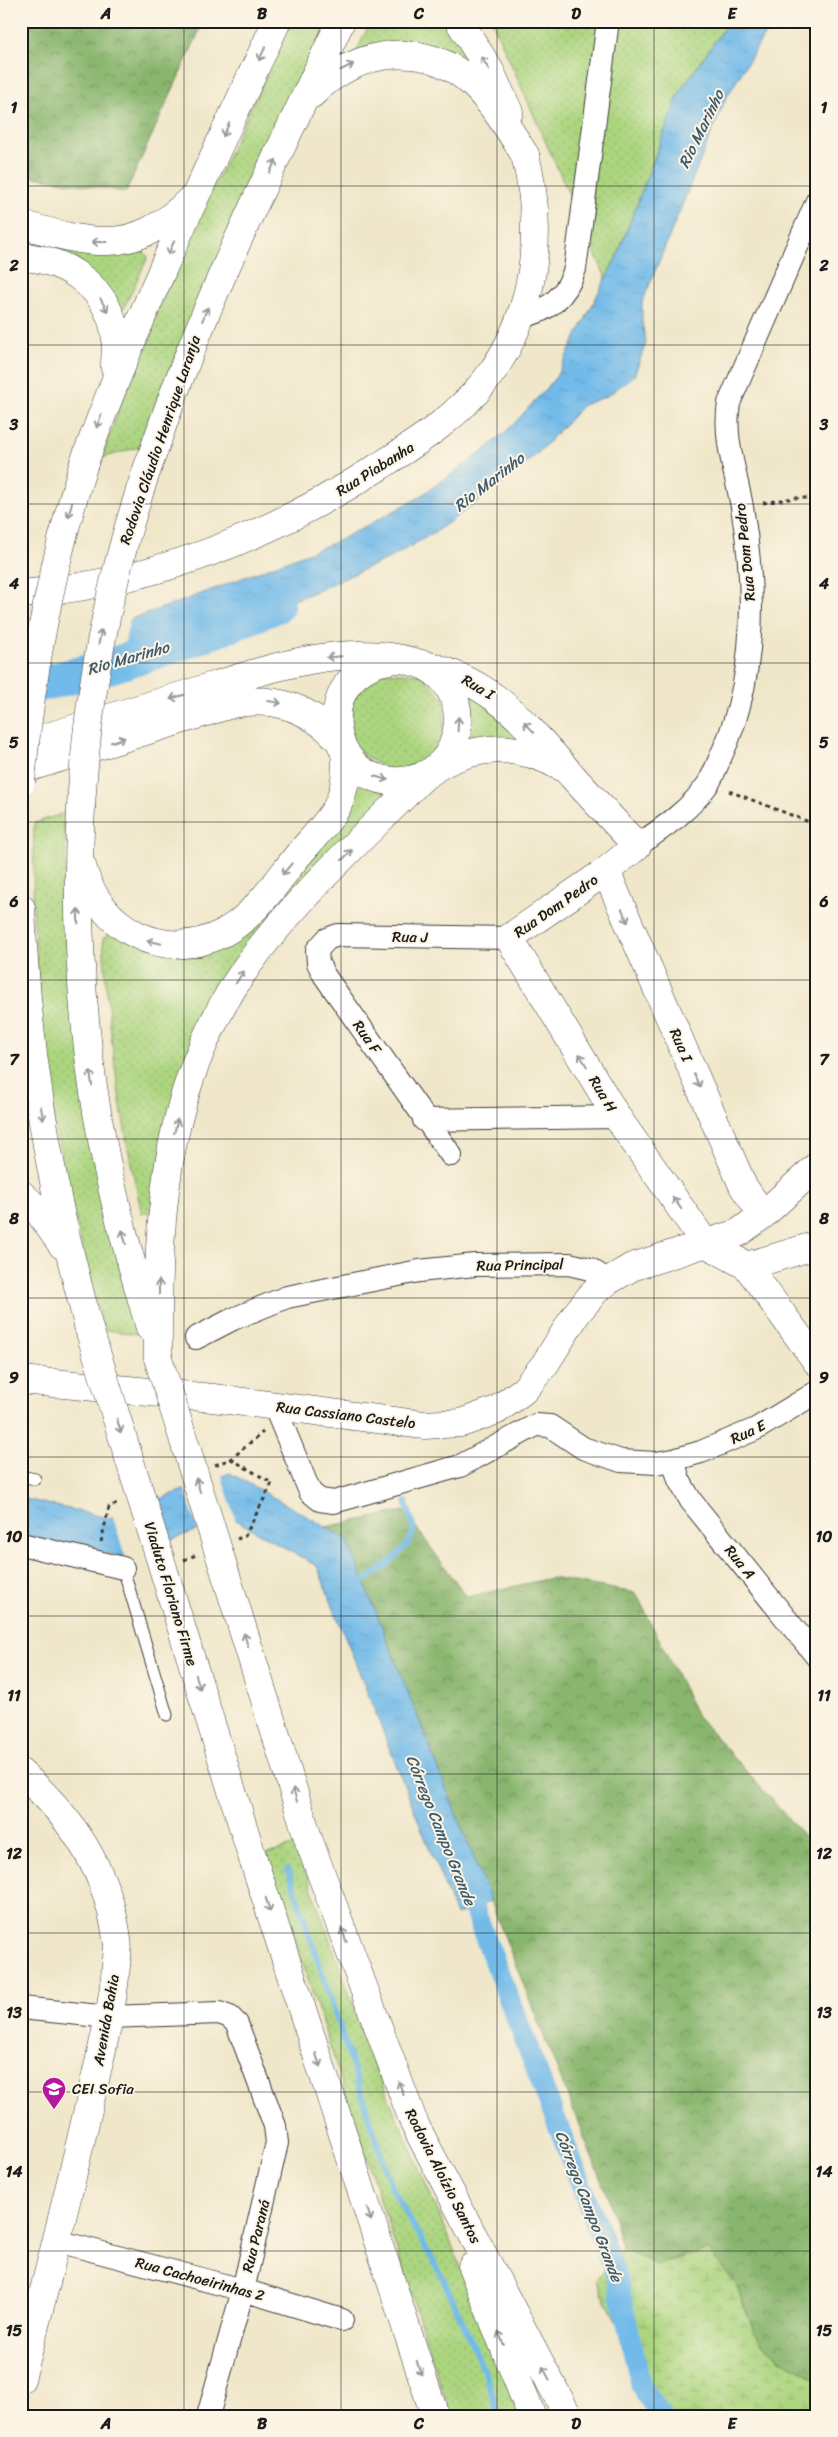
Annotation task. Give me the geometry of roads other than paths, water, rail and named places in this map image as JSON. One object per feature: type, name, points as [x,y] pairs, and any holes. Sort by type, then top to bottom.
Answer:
[{"type":"main road","points":[[21,782],[31,689],[45,607],[60,543],[84,463],[115,380],[157,279],[277,21]]},
{"type":"main road","name":"Rodovia Cláudio Henrique Laranja","points":[[156,1343],[122,1229],[94,1096],[80,961],[79,852],[88,714],[104,621],[127,530],[182,370],[212,299],[341,21]]},
{"type":"main road","points":[[458,21],[503,96],[525,156]]},
{"type":"main road","points":[[299,111],[323,82],[338,71],[354,63],[390,55],[425,58],[458,72],[473,84],[500,117],[525,156]]},
{"type":"main road","name":"Rua Piabanha","points":[[21,594],[114,581],[188,562],[259,534],[328,499],[430,434],[450,418],[486,379],[505,349],[520,318],[531,280],[536,239],[535,201],[525,156]]},
{"type":"main road","points":[[21,224],[78,240],[102,242],[118,240],[150,231],[164,223],[189,201],[199,188]]},
{"type":"main road","points":[[21,257],[47,260],[61,265],[73,271],[95,290],[103,302],[114,329],[116,341],[115,380]]},
{"type":"main road","points":[[21,745],[302,661],[348,655],[407,660],[437,674],[449,689],[457,707],[457,734],[449,752],[281,923],[243,973],[213,1026],[187,1089],[168,1163],[160,1233],[156,1343]]},
{"type":"main road","points":[[79,852],[86,877],[97,900],[118,924],[128,932],[141,938],[168,944],[197,942],[224,933],[246,917],[329,819],[343,793],[346,779],[336,714],[344,688],[363,669],[387,660],[407,660]]},
{"type":"main road","name":"Rua I","points":[[407,660],[455,674],[490,693],[530,727],[638,846]]},
{"type":"main road","points":[[21,770],[232,704],[249,701],[274,702],[298,708],[328,727],[363,771],[387,781],[414,779],[432,771]]},
{"type":"main road","name":"Rua I","points":[[432,771],[466,754],[498,749],[514,750],[546,759],[573,776]]},
{"type":"main road","name":"Rua Dom Pedro","points":[[509,938],[606,871],[638,846]]},
{"type":"main road","name":"Rua I","points":[[606,871],[743,1186],[763,1215]]},
{"type":"main road","points":[[21,908],[29,1011],[47,1142],[57,1196],[79,1288]]},
{"type":"main road","name":"Rua H","points":[[509,938],[617,1117],[705,1243]]},
{"type":"main road","points":[[21,1046],[29,1011]]},
{"type":"main road","points":[[608,1281],[632,1267],[738,1233],[763,1215],[817,1166]]},
{"type":"main road","points":[[21,1194],[41,1214],[63,1246],[79,1288]]},
{"type":"main road","points":[[705,1243],[747,1266],[817,1362]]},
{"type":"main road","points":[[747,1266],[817,1245]]},
{"type":"main road","name":"Rua Cassiano Castelo","points":[[21,1380],[274,1405],[424,1425],[461,1422],[480,1417],[504,1405],[524,1390],[545,1364],[577,1313],[596,1290],[608,1281]]},
{"type":"main road","name":"Viaduto Floriano Firme","points":[[79,1288],[89,1329],[253,1859],[435,2416]]},
{"type":"main road","name":"Rodovia Aloízio Santos","points":[[156,1343],[310,1841],[414,2123],[568,2416]]},
{"type":"main road","name":"Avenida Bahia","points":[[21,1773],[46,1794],[72,1824],[91,1854],[108,1895],[118,1942],[109,2017],[57,2242],[21,2379]]},
{"type":"main road","points":[[414,2123],[532,2416]]},
{"type":"street","points":[[520,318],[533,315],[556,302],[566,291],[576,269],[608,21]]},
{"type":"street","name":"Rua Dom Pedro","points":[[638,846],[689,807],[709,783],[731,735],[750,647],[752,594],[742,507],[727,439],[728,403],[817,201]]},
{"type":"street","name":"Rua J","points":[[317,950],[327,939],[338,935],[509,938]]},
{"type":"street","name":"Rua F","points":[[317,950],[318,963],[324,975],[424,1120],[451,1155]]},
{"type":"street","points":[[424,1120],[617,1117]]},
{"type":"street","name":"Rua Principal","points":[[196,1338],[253,1310],[287,1297],[419,1271],[475,1265],[569,1264],[590,1269],[608,1281]]},
{"type":"street","name":"Rua E","points":[[274,1405],[310,1492],[327,1502],[334,1502],[460,1466],[536,1425],[550,1426],[583,1448],[620,1461],[656,1463],[673,1460],[710,1448],[756,1429],[817,1392]]},
{"type":"street","name":"Rua A","points":[[673,1460],[678,1480],[691,1501],[817,1657]]},
{"type":"street","points":[[21,1544],[123,1568]]},
{"type":"street","points":[[21,2008],[109,2017]]},
{"type":"street","name":"Rua Paraná","points":[[109,2017],[219,2013],[230,2017],[237,2024],[275,2126],[277,2143],[243,2290],[208,2416]]},
{"type":"street","name":"Rua Cachoeirinhas 2","points":[[57,2242],[243,2290],[342,2320]]},
{"type":"lane","points":[[21,1476],[34,1479]]},
{"type":"lane","points":[[123,1568],[167,1715]]},
{"type":"water","points":[[729,21],[775,21],[768,29],[725,100],[642,303],[642,322],[646,343],[634,376],[607,396],[583,405],[540,451],[508,480],[438,530],[396,555],[307,595],[192,638],[72,675],[21,648],[122,622],[180,602],[336,542],[418,498],[484,451],[514,424],[556,377],[618,254],[679,93]]},
{"type":"water","points":[[230,1473],[347,1539],[491,1901],[456,1915],[317,1566],[232,1518],[122,1557],[21,1535],[21,1498],[108,1518]]},
{"type":"waterway","name":"Rio Marinho","points":[[21,688],[54,681],[151,653],[277,605]]},
{"type":"waterway","points":[[358,1584],[373,1575],[399,1554],[411,1539],[413,1525],[406,1502]]},
{"type":"waterway","points":[[288,1869],[393,2190],[443,2278],[486,2375],[499,2416]]},
{"type":"waterway","name":"Córrego Campo Grande","points":[[464,1883],[616,2275],[641,2385],[662,2416]]},
{"type":"place","name":"CEI Sofia","points":[[54,2110]]}]
